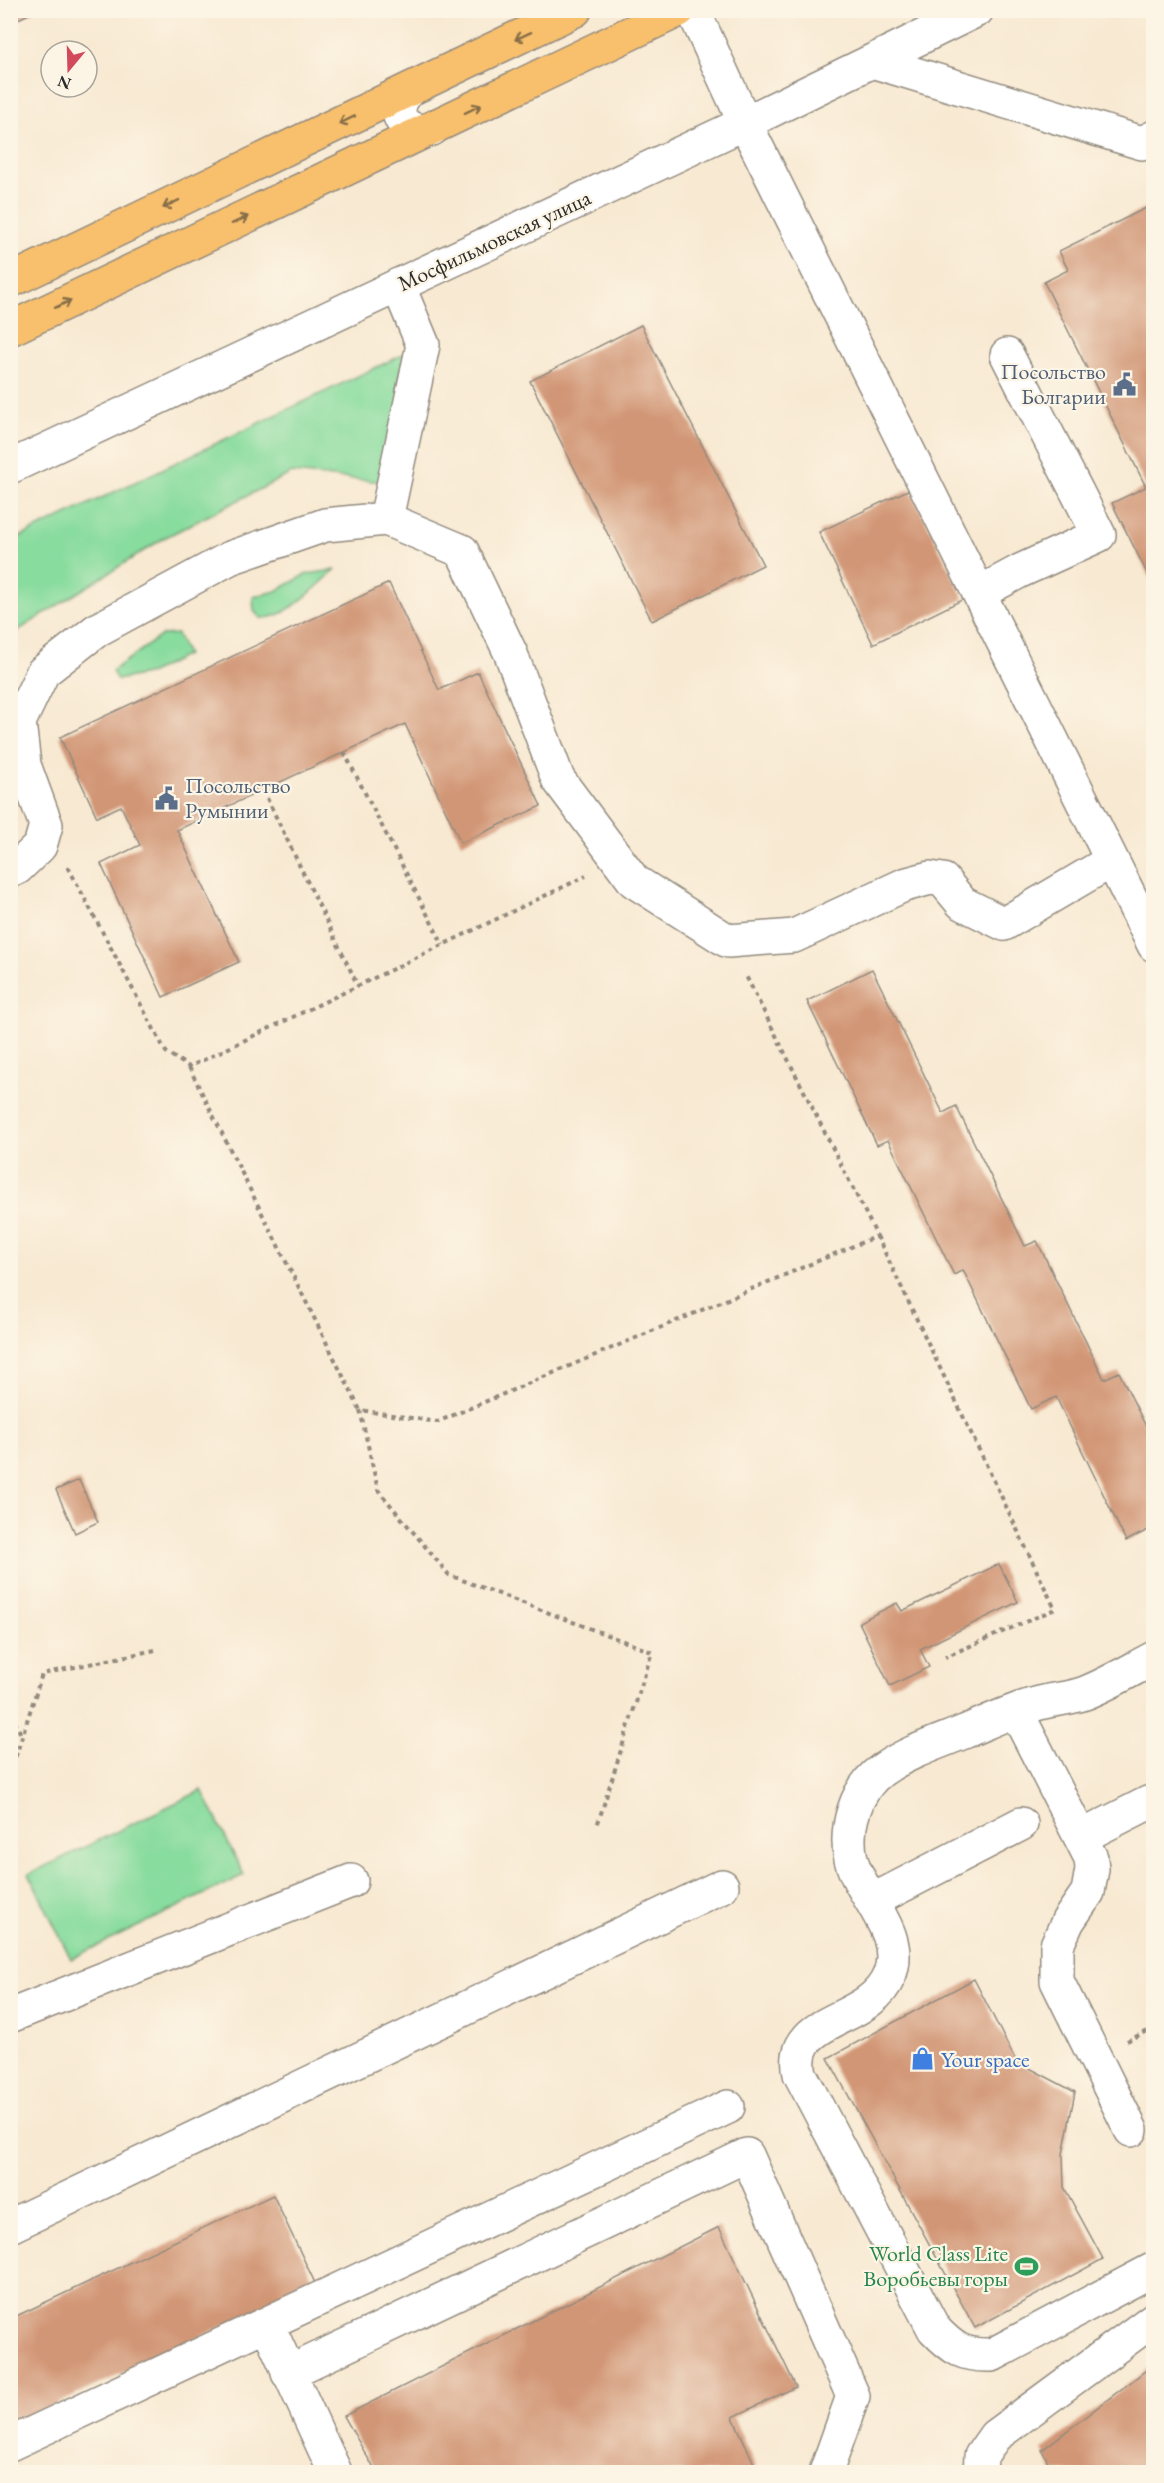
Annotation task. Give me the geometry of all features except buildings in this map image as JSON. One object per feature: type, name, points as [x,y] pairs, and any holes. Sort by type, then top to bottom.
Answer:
[{"type":"main road","points":[[10,281],[575,10]]},
{"type":"main road","points":[[10,329],[679,10]]},
{"type":"street","points":[[693,10],[745,123],[1154,945]]},
{"type":"street","name":"Мосфильмовская улица","points":[[10,468],[745,123],[977,10]]},
{"type":"street","points":[[872,61],[1142,143],[1154,137]]},
{"type":"street","points":[[411,89],[403,95],[399,105],[399,114],[404,123],[412,129],[422,131],[432,129]]},
{"type":"street","points":[[386,519],[423,345],[398,285]]},
{"type":"street","points":[[979,593],[1099,535],[1007,355]]},
{"type":"street","points":[[10,871],[17,868],[40,846],[46,825],[24,765],[15,719],[43,672],[97,630],[230,558],[325,525],[386,519],[462,551],[511,654],[558,778],[634,881],[728,941],[794,936],[904,885],[930,878],[943,880],[962,903],[1004,924],[1112,861]]},
{"type":"street","points":[[1154,1658],[1084,1693],[1016,1711],[917,1752],[881,1770],[861,1793],[852,1815],[849,1841],[851,1861],[889,1932],[893,1958],[891,1973],[883,1989],[872,2000],[811,2033],[802,2042],[797,2062],[800,2074],[934,2329],[952,2348],[973,2356],[992,2355],[1154,2269]]},
{"type":"street","points":[[1016,1711],[1091,1858],[1091,1882],[1088,1892],[1060,1936],[1056,1953],[1057,1981],[1131,2130]]},
{"type":"street","points":[[1081,1837],[1148,1803]]},
{"type":"street","points":[[872,1901],[1021,1824]]},
{"type":"street","points":[[10,2016],[351,1881]]},
{"type":"street","points":[[10,2226],[722,1886]]},
{"type":"street","points":[[10,2444],[728,2107]]},
{"type":"street","points":[[288,2373],[747,2155],[853,2396],[826,2472]]},
{"type":"street","points":[[980,2472],[981,2456],[995,2436],[1154,2319]]},
{"type":"street","points":[[267,2324],[335,2472]]},
{"type":"path","points":[[344,752],[443,945]]},
{"type":"path","points":[[263,790],[358,986]]},
{"type":"path","points":[[46,825],[166,1052],[189,1067],[360,1410],[378,1490],[449,1575],[652,1652],[597,1826]]},
{"type":"path","points":[[189,1067],[620,860]]},
{"type":"path","points":[[728,941],[877,1236],[1055,1610],[945,1657]]},
{"type":"path","points":[[360,1410],[437,1422],[877,1236]]},
{"type":"path","points":[[10,1774],[42,1674],[155,1650]]},
{"type":"path","points":[[10,1713],[22,1736]]},
{"type":"path","points":[[935,2467],[938,2472]]},
{"type":"green space","points":[[423,345],[393,483],[292,473],[164,538],[11,635],[11,541]]},
{"type":"green space","points":[[335,570],[300,601],[280,614],[260,618],[254,611],[253,597],[276,591],[307,574]]},
{"type":"green space","points":[[177,634],[187,655],[151,673],[117,680],[112,671],[162,635]]},
{"type":"green space","points":[[202,1790],[244,1875],[71,1959],[29,1874]]},
{"type":"place","name":"Посольство Болгарии","points":[[1124,384]]},
{"type":"place","name":"Посольство Румынии","points":[[167,798]]},
{"type":"place","name":"Your space","points":[[923,2059]]},
{"type":"place","name":"World Class Lite Воробьевы горы","points":[[1026,2266]]}]
